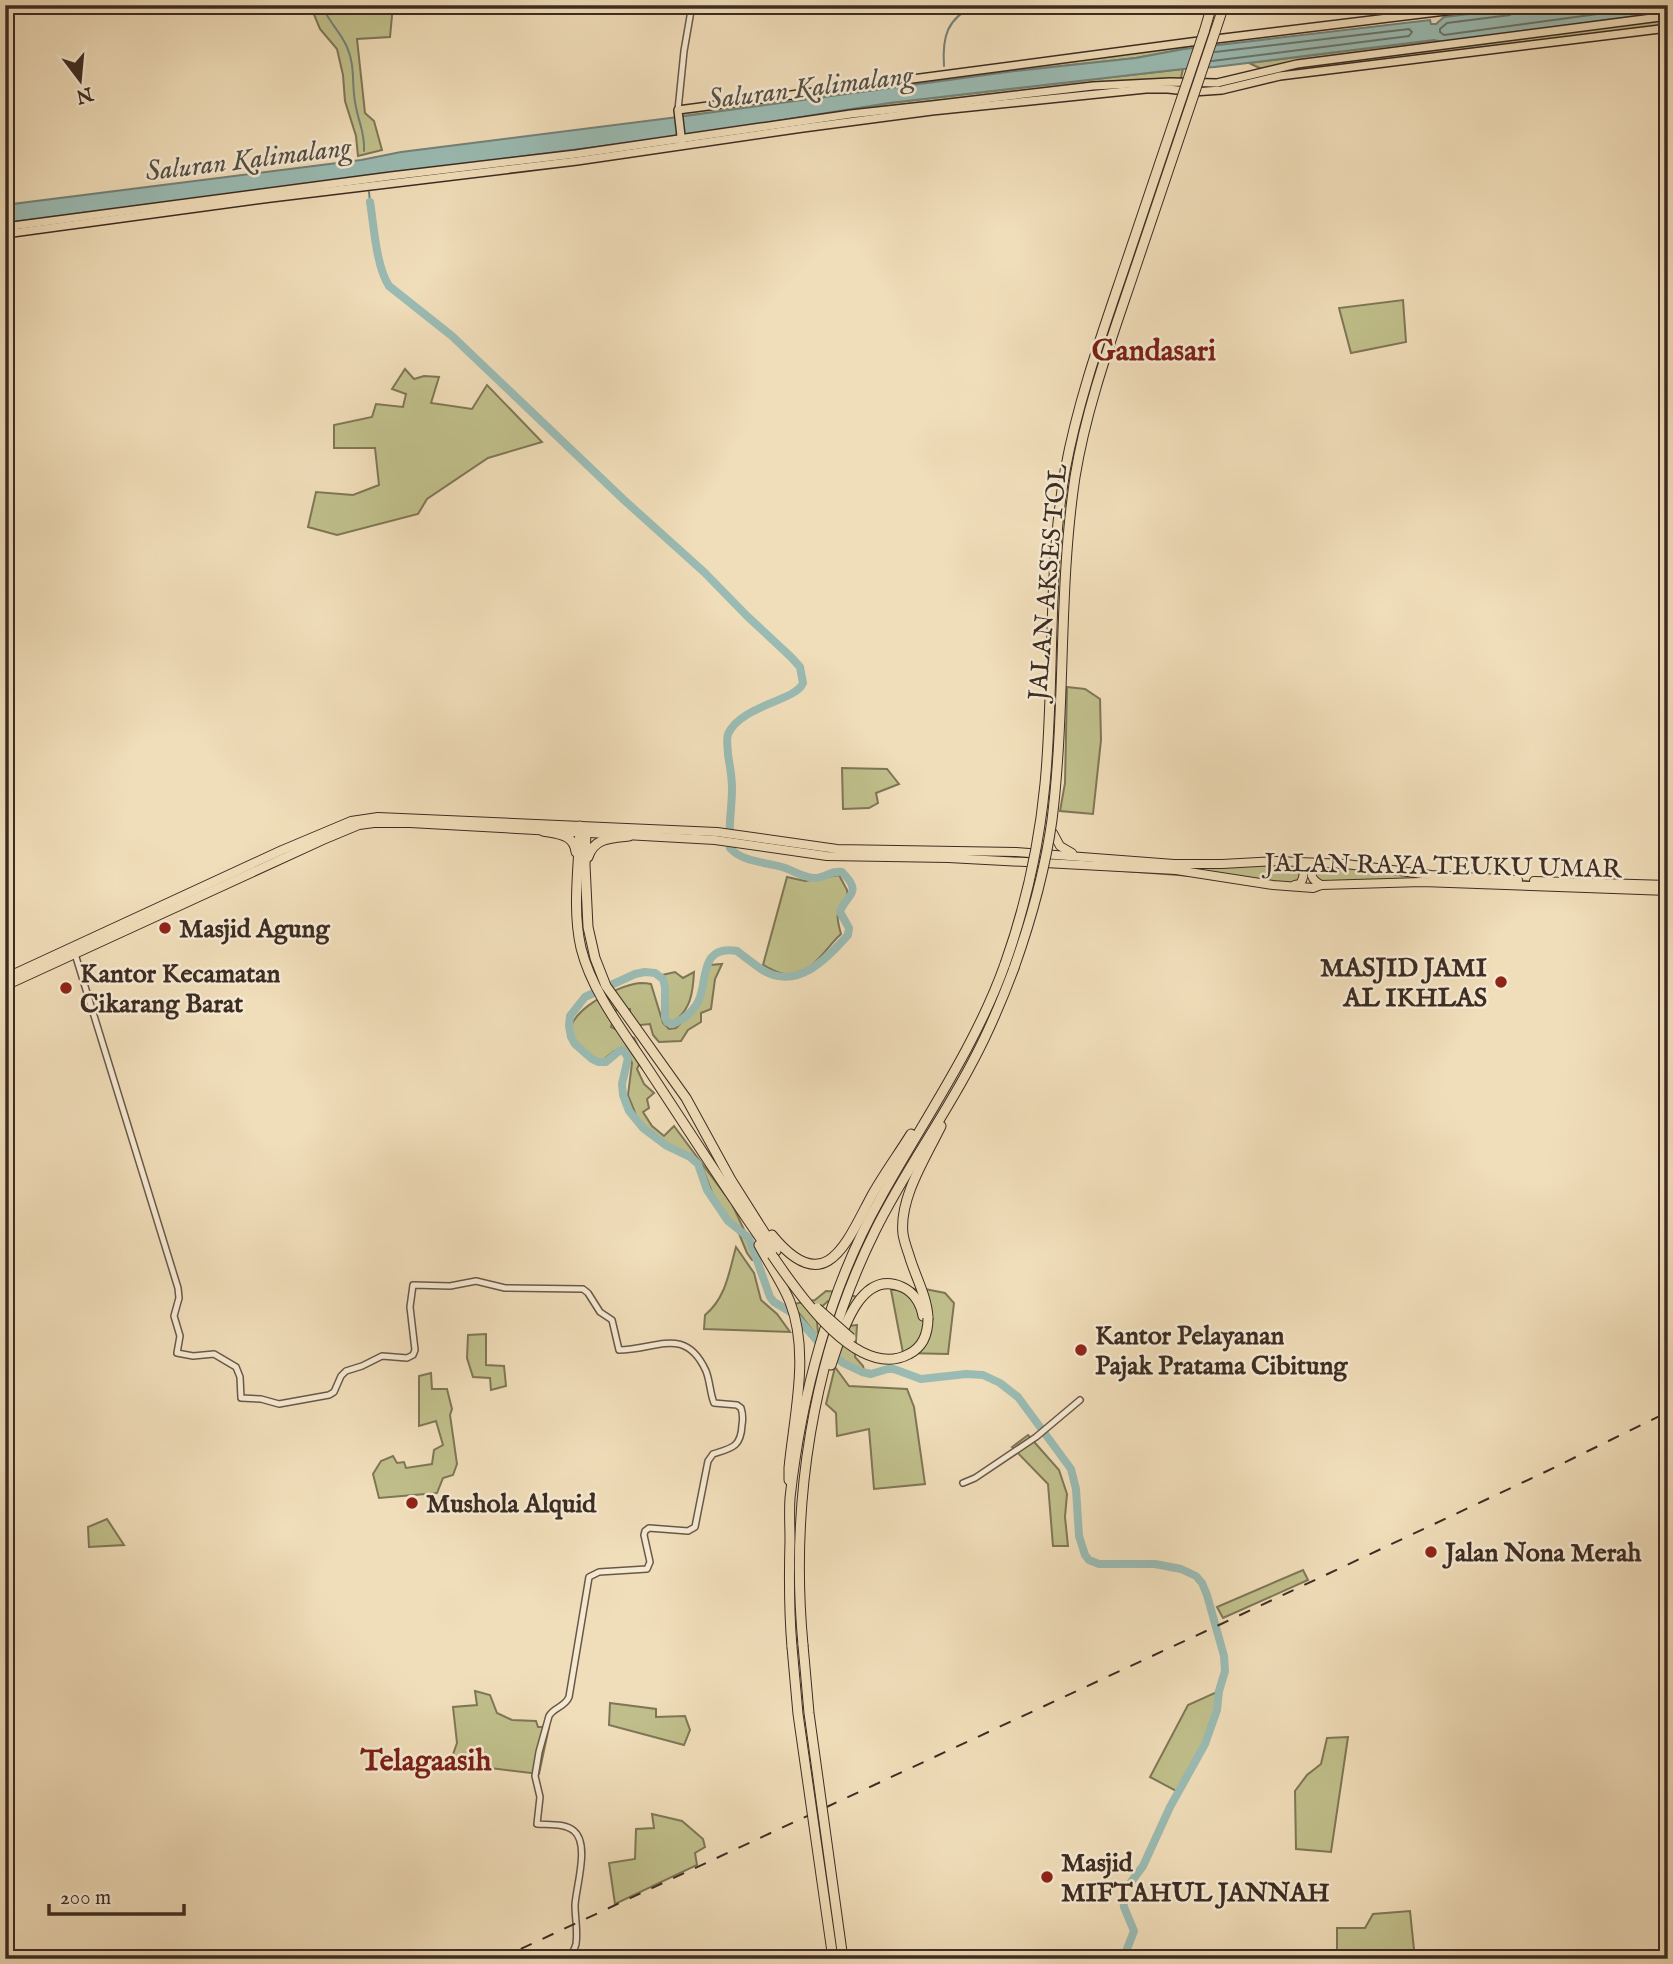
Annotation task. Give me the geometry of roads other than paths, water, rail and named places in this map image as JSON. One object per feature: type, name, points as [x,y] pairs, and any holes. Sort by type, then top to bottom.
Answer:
[{"type":"highway","points":[[1209,37],[1212,5]]},
{"type":"highway","points":[[543,831],[563,835],[573,840],[576,846],[592,946],[613,1005],[798,1294],[842,1339],[870,1355],[890,1359],[911,1354],[925,1337],[926,1304],[903,1234],[906,1201],[998,1010],[1027,893],[1041,819],[1048,740],[1056,544],[1065,473],[1073,436],[1096,353],[1209,37],[1226,5]]},
{"type":"highway","points":[[5,986],[75,954],[294,844],[366,817],[411,817],[583,830],[716,836],[827,856],[914,854]]},
{"type":"highway","points":[[5,978],[359,825],[410,823],[543,831],[583,830],[629,836],[716,836]]},
{"type":"highway","points":[[1016,852],[1030,847],[1037,828]]},
{"type":"highway","points":[[583,830],[579,934],[592,980],[686,1098],[742,1206],[790,1255],[813,1264],[833,1259],[849,1240],[873,1194],[957,1066]]},
{"type":"highway","points":[[1053,833],[1060,846],[1082,856]]},
{"type":"highway","points":[[581,864],[598,842],[629,836]]},
{"type":"highway","name":"JALAN RAYA TEUKU UMAR","points":[[914,854],[1016,852],[1174,864],[1346,864],[1449,877],[1666,888]]},
{"type":"highway","name":"JALAN RAYA TEUKU UMAR","points":[[914,854],[1175,870],[1273,885],[1312,888],[1321,885],[1422,882],[1666,888]]},
{"type":"highway","points":[[1032,854],[1046,864]]},
{"type":"highway","points":[[1292,886],[1300,884],[1303,879],[1303,867],[1296,862]]},
{"type":"highway","points":[[1321,885],[1311,872],[1314,867],[1323,863]]},
{"type":"highway","points":[[843,1959],[809,1713],[799,1581],[802,1498],[826,1326],[840,1284],[879,1200],[957,1066],[1009,966]]},
{"type":"highway","points":[[790,1500],[802,1424],[836,1339],[852,1284],[874,1233],[973,1062]]},
{"type":"highway","points":[[772,1256],[796,1321],[800,1357],[789,1468],[792,1647],[800,1726],[833,1959]]},
{"type":"highway","points":[[836,1339],[859,1300],[868,1290],[878,1285],[896,1285],[910,1291],[926,1318]]},
{"type":"main road","points":[[681,141],[678,111],[1209,37],[1495,5]]},
{"type":"main road","points":[[1267,75],[1297,64],[1668,16]]},
{"type":"main road","points":[[5,234],[270,195],[932,108],[1217,83],[1668,28]]},
{"type":"main road","name":"JALAN AKSES TOL","points":[[1032,854],[1046,781],[1058,555],[1073,441],[1209,37]]},
{"type":"main road","points":[[5,227],[149,212]]},
{"type":"main road","name":"JALAN AKSES TOL","points":[[1050,855],[1064,568],[1074,474],[1087,401]]},
{"type":"street","points":[[678,111],[692,5]]},
{"type":"street","points":[[75,954],[178,1288],[179,1298],[174,1316],[180,1336],[177,1353],[193,1356],[214,1354],[236,1367],[242,1398],[279,1404],[330,1395],[336,1390],[346,1371],[382,1356],[410,1358],[415,1350],[410,1307],[413,1285],[450,1286],[476,1281],[505,1288],[583,1289],[600,1312],[612,1320],[619,1350],[672,1343],[685,1345],[694,1352],[705,1370],[714,1403],[737,1405],[741,1408],[742,1434],[738,1443],[713,1454],[708,1461],[695,1527],[688,1531],[652,1528],[646,1530],[644,1535],[650,1562],[647,1569],[608,1571],[589,1577],[569,1697],[567,1702],[549,1716],[535,1776],[540,1797],[537,1824],[572,1829],[579,1838],[582,1853],[576,1890],[576,1944],[570,1959]]},
{"type":"street","points":[[963,1483],[975,1478],[1050,1427],[1080,1400]]},
{"type":"water","points":[[1545,5],[1668,5],[1668,12],[1443,42],[1434,40],[889,103],[681,136],[5,223],[5,205],[361,160],[401,152],[1015,71],[1136,58],[1184,49],[1430,20],[1431,24],[1436,24],[1444,17]]},
{"type":"waterway","name":"Saluran Kalimalang","points":[[322,5],[350,54],[364,151]]},
{"type":"waterway","points":[[944,66],[944,46],[948,30],[958,16],[975,5]]},
{"type":"waterway","points":[[369,192],[370,202]]},
{"type":"waterway","points":[[370,202],[378,257],[389,286],[452,336],[624,500],[704,572],[800,667],[803,683],[798,689],[744,716],[728,734],[732,788],[730,848],[747,859],[782,867],[811,878],[842,872],[853,890],[840,912],[849,928],[848,935],[821,962],[789,977],[764,971],[737,951],[725,950],[717,953],[708,964],[696,1006],[685,1017],[672,1024],[665,1018],[663,979],[655,973],[635,974],[585,997],[570,1016],[571,1037],[575,1044],[598,1062],[606,1062],[623,1050],[628,1058],[622,1084],[623,1095],[629,1111],[643,1128],[698,1164],[707,1190],[728,1221],[749,1238],[770,1297],[794,1314],[821,1345],[843,1363],[871,1374],[891,1368],[921,1379],[966,1374],[983,1375],[1000,1383],[1018,1397],[1071,1469],[1076,1489],[1079,1536],[1089,1560],[1099,1564],[1155,1564],[1181,1569],[1196,1576],[1202,1583],[1224,1656],[1225,1671],[1217,1710],[1205,1744],[1170,1807],[1143,1866],[1131,1882]]},
{"type":"waterway","points":[[1123,1897],[1124,1907],[1134,1931],[1126,1959]]},
{"type":"railway","points":[[499,1959],[1219,1625],[1668,1412]]},
{"type":"place","name":"Masjid Agung","points":[[165,928]]},
{"type":"place","name":"MASJID JAMI AL IKHLAS","points":[[1501,982]]},
{"type":"place","name":"Kantor Kecamatan Cikarang Barat","points":[[66,988]]},
{"type":"place","name":"Kantor Pelayanan Pajak Pratama Cibitung","points":[[1081,1350]]},
{"type":"place","name":"Mushola Alquid","points":[[412,1503]]},
{"type":"place","name":"Jalan Nona Merah","points":[[1431,1552]]},
{"type":"place","name":"Masjid MIFTAHUL JANNAH","points":[[1047,1877]]},
{"type":"district","name":"Gandasari","points":[[1154,350]]},
{"type":"district","name":"Telagaasih","points":[[426,1760]]}]
